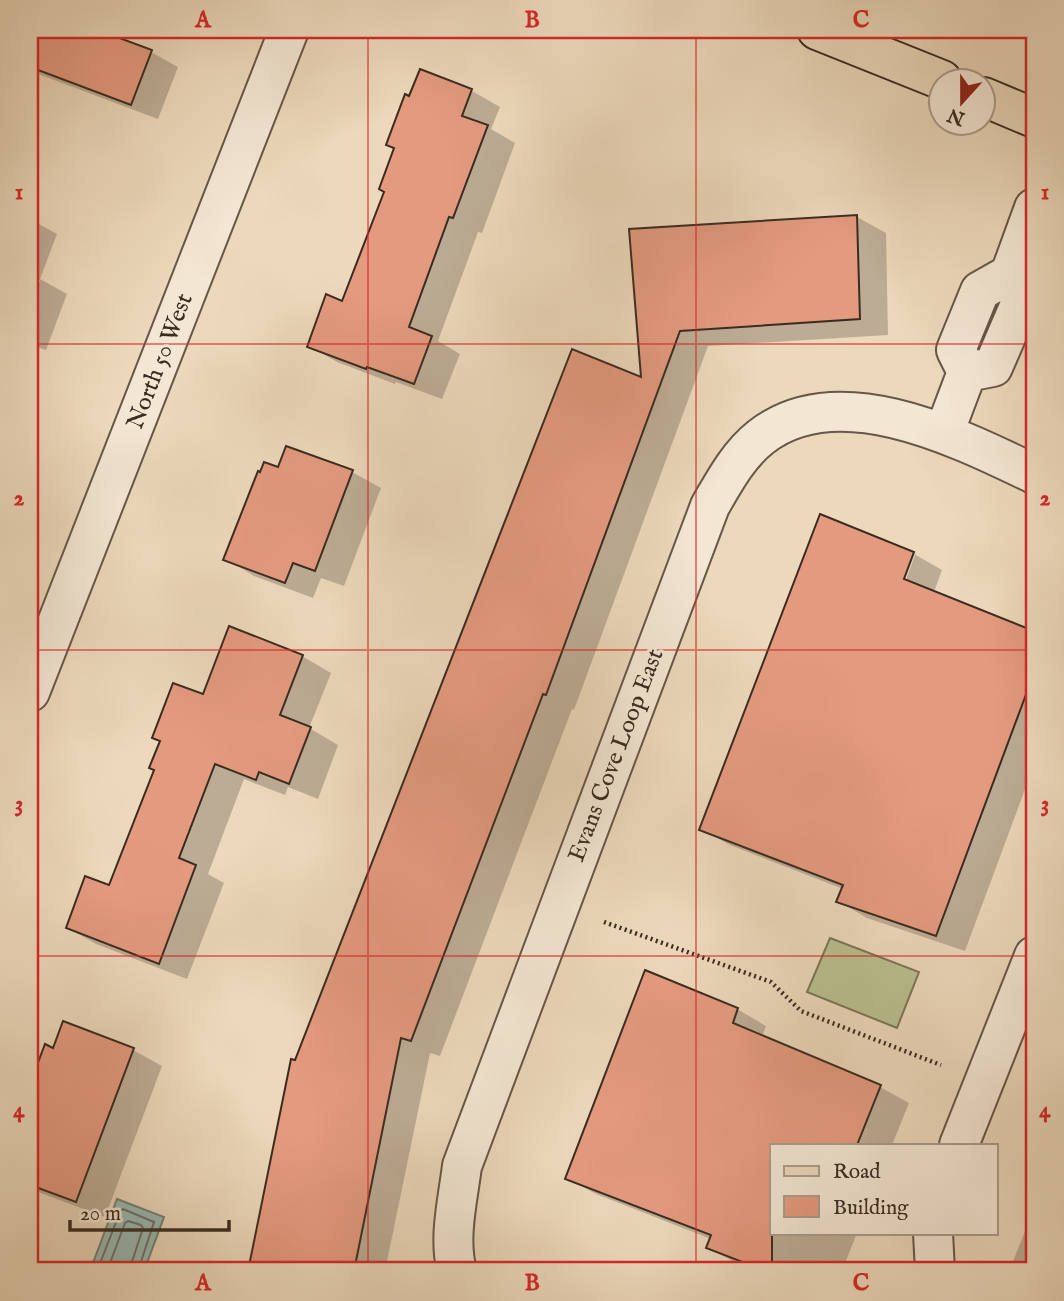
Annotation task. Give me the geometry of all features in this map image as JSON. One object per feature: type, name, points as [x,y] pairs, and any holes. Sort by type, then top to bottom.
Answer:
[{"type":"main road","points":[[817,30],[928,74]]},
{"type":"main road","points":[[998,103],[1034,118]]},
{"type":"street","name":"North 50 West","points":[[30,692],[289,30]]},
{"type":"street","points":[[944,433],[967,372],[993,367],[1021,302],[1010,274],[1034,208]]},
{"type":"street","name":"Evans Cove Loop East","points":[[457,1271],[455,1214],[462,1166],[710,506],[734,464],[761,437],[794,419],[836,410],[892,417],[944,433],[1034,474]]},
{"type":"street","points":[[959,1144],[1034,956]]},
{"type":"street","points":[[933,1234],[935,1271]]},
{"type":"path","points":[[597,919],[771,982],[801,1011],[948,1067]]},
{"type":"green space","points":[[830,938],[919,972],[897,1028],[807,992]]},
{"type":"water","points":[[117,1199],[164,1217],[144,1271],[90,1271]]},
{"type":"building","points":[[30,30],[98,30],[152,50],[131,105],[30,67]]},
{"type":"building","points":[[420,69],[472,89],[462,116],[488,125],[453,218],[449,217],[409,327],[432,336],[414,384],[307,347],[326,294],[342,301],[384,192],[379,189],[394,148],[386,145],[405,94],[409,96]]},
{"type":"building","points":[[857,215],[860,319],[680,331],[546,695],[543,694],[411,1041],[401,1038],[354,1271],[248,1271],[291,1059],[295,1060],[572,349],[641,377],[629,229]]},
{"type":"building","points":[[286,446],[353,470],[315,571],[293,563],[285,583],[223,560],[258,471],[260,472],[264,462],[278,467]]},
{"type":"building","points":[[820,514],[914,552],[904,579],[1034,631],[1034,673],[936,936],[836,902],[843,885],[699,830]]},
{"type":"building","points":[[229,626],[303,655],[280,715],[311,727],[289,784],[259,772],[256,780],[215,764],[179,858],[196,865],[159,964],[66,928],[85,876],[109,885],[154,770],[149,768],[160,741],[152,738],[173,683],[203,694]]},
{"type":"building","points":[[645,970],[738,1008],[733,1023],[881,1085],[857,1144],[770,1144],[772,1271],[706,1248],[711,1235],[565,1179]]},
{"type":"building","points":[[63,1021],[134,1048],[76,1202],[30,1185],[30,1084],[45,1044],[53,1048]]}]
